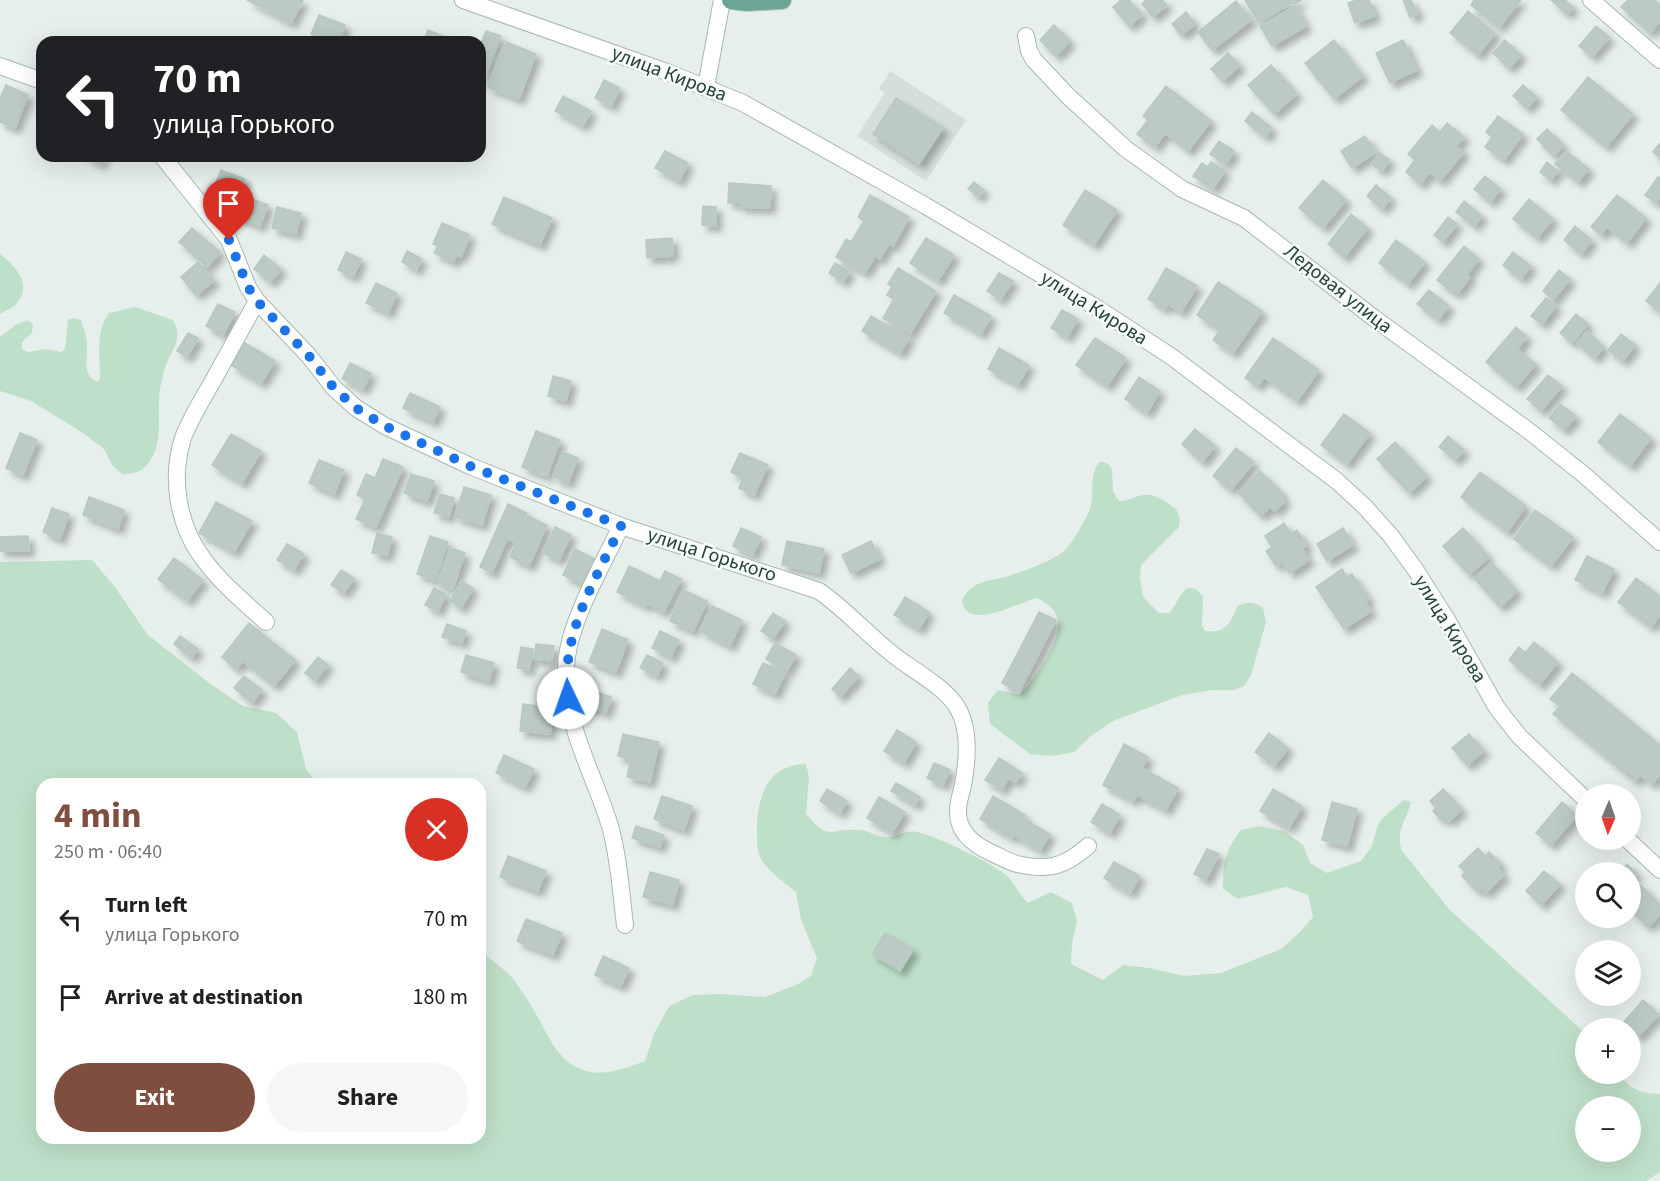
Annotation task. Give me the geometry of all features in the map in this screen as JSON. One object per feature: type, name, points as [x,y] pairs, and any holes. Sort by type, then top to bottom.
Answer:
[{"type":"main road","points":[[739,1],[782,0]]},
{"type":"street","name":"улица Кирова","points":[[463,0],[706,87],[752,108],[832,152],[1097,308],[1172,357],[1337,481],[1378,521],[1415,569],[1446,618],[1497,708],[1526,742],[1575,789]]},
{"type":"street","points":[[706,87],[722,0]]},
{"type":"street","points":[[1591,0],[1660,60]]},
{"type":"street","name":"Ледовая улица","points":[[1026,36],[1029,51],[1034,60],[1126,149],[1182,189],[1244,218],[1374,318],[1529,431],[1583,474],[1660,542]]},
{"type":"street","points":[[0,66],[36,79]]},
{"type":"street","name":"улица Горького","points":[[167,162],[229,240],[248,287],[257,301],[309,356],[334,388],[356,408],[385,426],[470,466],[621,526],[819,591],[838,604],[892,654],[955,703],[966,732],[965,778],[958,810],[965,835],[979,847],[1014,863],[1034,867],[1055,866],[1072,860],[1088,846]]},
{"type":"street","points":[[257,301],[190,423],[179,458],[177,491],[182,516],[193,543],[204,560],[226,586],[266,622]]},
{"type":"street","points":[[621,526],[572,632],[567,656],[566,679],[571,716],[577,737],[610,828],[625,925]]},
{"type":"street","points":[[1639,850],[1660,870]]},
{"type":"shaded area","points":[[890,71],[966,120],[926,181],[857,136],[885,93],[879,89]]},
{"type":"green space","points":[[0,254],[20,276],[23,289],[15,305],[0,314]]},
{"type":"green space","points":[[135,307],[173,320],[177,335],[160,387],[158,442],[152,458],[142,470],[122,474],[112,465],[104,449],[83,433],[31,401],[0,391],[0,337],[15,325],[28,320],[33,324],[32,333],[22,342],[22,349],[28,352],[45,349],[61,352],[65,349],[68,320],[74,318],[81,320],[87,341],[87,371],[98,382],[100,336],[105,321],[109,313]]},
{"type":"green space","points":[[1101,461],[1112,469],[1113,492],[1119,501],[1144,495],[1153,496],[1176,509],[1180,518],[1179,527],[1141,565],[1143,597],[1159,613],[1169,613],[1187,588],[1196,589],[1203,596],[1202,625],[1205,631],[1222,629],[1230,622],[1237,606],[1247,603],[1263,608],[1266,622],[1251,675],[1244,686],[1234,690],[1211,690],[1182,695],[1113,721],[1091,736],[1074,752],[1051,756],[1030,754],[990,724],[988,703],[998,690],[1019,695],[1031,681],[1045,661],[1055,640],[1058,630],[1056,614],[1037,598],[990,614],[980,615],[966,610],[962,601],[971,588],[977,585],[1032,568],[1066,549],[1090,510],[1093,476]]},
{"type":"green space","points":[[92,560],[115,587],[147,634],[209,683],[243,706],[276,713],[297,732],[306,769],[313,778],[36,778],[36,1144],[486,1144],[486,955],[514,980],[562,1056],[579,1069],[598,1073],[618,1070],[645,1061],[654,1034],[669,1006],[693,995],[765,997],[798,984],[811,976],[817,958],[801,920],[796,892],[762,861],[757,837],[760,802],[768,782],[783,769],[806,764],[809,777],[806,814],[825,831],[863,830],[886,837],[910,832],[925,834],[992,865],[1008,877],[1028,903],[1051,892],[1072,903],[1077,921],[1071,964],[1103,980],[1123,965],[1184,976],[1221,973],[1281,949],[1313,917],[1308,895],[1286,887],[1238,899],[1223,889],[1226,857],[1231,844],[1241,830],[1260,826],[1284,831],[1303,845],[1310,863],[1327,873],[1361,861],[1372,846],[1382,818],[1404,800],[1411,802],[1400,832],[1402,851],[1449,909],[1575,1024],[1575,1084],[1628,1084],[1637,1090],[1660,1094],[1660,1172],[1646,1181],[0,1181],[0,562]]},
{"type":"building","points":[[247,0],[301,0],[303,1],[291,23]]},
{"type":"building","points":[[1121,0],[1129,0],[1142,15],[1129,26],[1113,7]]},
{"type":"building","points":[[1146,0],[1162,0],[1167,5],[1153,17],[1142,4]]},
{"type":"building","points":[[1245,0],[1302,0],[1294,4],[1293,2],[1259,23]]},
{"type":"building","points":[[1369,0],[1375,16],[1355,23],[1348,3]]},
{"type":"building","points":[[1403,0],[1411,0],[1418,14],[1410,17]]},
{"type":"building","points":[[1474,0],[1521,0],[1499,27],[1471,5]]},
{"type":"building","points":[[1551,0],[1565,0],[1573,7],[1567,14]]},
{"type":"building","points":[[1628,0],[1655,0],[1660,5],[1660,21],[1650,33],[1621,7]]},
{"type":"building","points":[[1236,1],[1251,20],[1212,50],[1198,32]]},
{"type":"building","points":[[1295,6],[1306,26],[1272,46],[1260,26]]},
{"type":"building","points":[[1468,11],[1495,33],[1478,55],[1450,33]]},
{"type":"building","points":[[1186,12],[1195,24],[1181,35],[1172,24]]},
{"type":"building","points":[[319,15],[345,25],[341,36],[311,34]]},
{"type":"building","points":[[1054,25],[1070,41],[1056,56],[1040,40]]},
{"type":"building","points":[[1596,26],[1609,37],[1592,57],[1579,46]]},
{"type":"building","points":[[428,30],[442,36],[426,36]]},
{"type":"building","points":[[486,31],[501,36],[486,73],[486,36],[484,36]]},
{"type":"building","points":[[1334,40],[1363,76],[1334,99],[1305,63]]},
{"type":"building","points":[[1403,40],[1417,70],[1390,83],[1376,53]]},
{"type":"building","points":[[1505,40],[1521,55],[1509,68],[1493,53]]},
{"type":"building","points":[[506,42],[536,54],[519,99],[488,87]]},
{"type":"building","points":[[1228,53],[1240,65],[1223,81],[1211,69]]},
{"type":"building","points":[[1271,65],[1297,94],[1274,114],[1248,85]]},
{"type":"building","points":[[1588,77],[1633,114],[1606,147],[1561,110]]},
{"type":"building","points":[[604,80],[620,88],[611,106],[595,98]]},
{"type":"building","points":[[6,85],[28,95],[15,128],[0,122],[0,99]]},
{"type":"building","points":[[1523,85],[1537,97],[1527,108],[1513,96]]},
{"type":"building","points":[[1166,86],[1211,121],[1188,151],[1165,133],[1155,147],[1137,134],[1148,120],[1143,116]]},
{"type":"building","points":[[563,96],[591,111],[583,126],[555,111]]},
{"type":"building","points":[[896,98],[943,128],[919,164],[873,134]]},
{"type":"building","points":[[1252,112],[1272,128],[1265,137],[1245,121]]},
{"type":"building","points":[[1498,116],[1523,134],[1504,160],[1485,147],[1492,137],[1486,132]]},
{"type":"building","points":[[1447,123],[1464,137],[1456,146],[1464,152],[1440,181],[1408,154],[1432,125],[1440,132]]},
{"type":"building","points":[[1547,129],[1564,146],[1554,156],[1537,139]]},
{"type":"building","points":[[1365,136],[1376,152],[1352,168],[1341,151]]},
{"type":"building","points":[[1219,141],[1234,151],[1226,164],[1210,154]]},
{"type":"building","points":[[1660,144],[1660,158],[1653,152]]},
{"type":"building","points":[[665,151],[688,163],[679,181],[655,168]]},
{"type":"building","points":[[1566,151],[1589,169],[1578,182],[1555,164]]},
{"type":"building","points":[[1380,153],[1390,160],[1382,171],[1371,164]]},
{"type":"building","points":[[1415,160],[1430,172],[1420,184],[1406,172]]},
{"type":"building","points":[[1211,162],[1225,171],[1213,189],[1193,176],[1202,163],[1208,167]]},
{"type":"building","points":[[1547,162],[1558,171],[1551,180],[1540,172]]},
{"type":"building","points":[[221,170],[245,179],[237,199],[213,190]]},
{"type":"building","points":[[1485,176],[1501,189],[1490,202],[1474,189]]},
{"type":"building","points":[[1658,177],[1660,178],[1660,197],[1656,203],[1645,195]]},
{"type":"building","points":[[1323,180],[1346,200],[1323,228],[1299,208]]},
{"type":"building","points":[[974,182],[984,190],[978,197],[968,189]]},
{"type":"building","points":[[729,183],[771,186],[770,208],[740,207],[741,203],[728,203]]},
{"type":"building","points":[[1376,185],[1391,198],[1382,209],[1367,196]]},
{"type":"building","points":[[1085,190],[1117,210],[1094,245],[1063,225]]},
{"type":"building","points":[[242,195],[257,201],[249,222],[234,216]]},
{"type":"building","points":[[870,195],[909,217],[893,246],[889,243],[880,259],[875,256],[865,273],[836,257],[846,239],[851,242],[864,221],[858,217]]},
{"type":"building","points":[[1617,195],[1646,218],[1627,243],[1607,227],[1601,235],[1591,227]]},
{"type":"building","points":[[504,197],[552,218],[540,245],[492,224]]},
{"type":"building","points":[[1529,199],[1553,219],[1537,238],[1513,219]]},
{"type":"building","points":[[257,201],[268,205],[260,226],[249,222]]},
{"type":"building","points":[[1464,201],[1482,216],[1474,226],[1456,212]]},
{"type":"building","points":[[703,206],[716,207],[716,226],[702,225]]},
{"type":"building","points":[[277,207],[301,213],[296,234],[272,228]]},
{"type":"building","points":[[1351,214],[1368,228],[1344,257],[1328,244]]},
{"type":"building","points":[[1448,217],[1457,224],[1443,242],[1434,235]]},
{"type":"building","points":[[442,223],[470,235],[461,257],[457,255],[453,262],[434,253],[438,246],[433,244]]},
{"type":"building","points":[[1575,226],[1592,240],[1581,254],[1564,240]]},
{"type":"building","points":[[192,228],[220,252],[207,267],[179,242]]},
{"type":"building","points":[[672,238],[673,256],[647,258],[646,240]]},
{"type":"building","points":[[926,238],[954,255],[938,281],[910,263]]},
{"type":"building","points":[[1396,240],[1425,262],[1408,284],[1379,263]]},
{"type":"building","points":[[1464,246],[1479,259],[1467,274],[1470,277],[1458,293],[1454,290],[1452,292],[1437,280]]},
{"type":"building","points":[[407,251],[422,259],[416,270],[402,262]]},
{"type":"building","points":[[346,252],[361,259],[353,277],[338,270]]},
{"type":"building","points":[[1513,252],[1531,266],[1521,279],[1503,265]]},
{"type":"building","points":[[264,255],[281,269],[270,282],[254,269]]},
{"type":"building","points":[[198,262],[214,281],[196,295],[181,277]]},
{"type":"building","points":[[835,263],[849,271],[843,282],[829,273]]},
{"type":"building","points":[[898,268],[936,291],[910,334],[883,318],[894,299],[887,295],[892,286],[888,284]]},
{"type":"building","points":[[1166,268],[1197,286],[1181,312],[1168,304],[1165,309],[1148,299]]},
{"type":"building","points":[[1559,270],[1570,279],[1553,300],[1543,291]]},
{"type":"building","points":[[999,273],[1013,281],[1000,300],[987,291]]},
{"type":"building","points":[[1218,282],[1262,311],[1233,353],[1213,340],[1220,330],[1197,315]]},
{"type":"building","points":[[376,283],[397,293],[388,313],[366,303]]},
{"type":"building","points":[[1660,283],[1660,312],[1646,301]]},
{"type":"building","points":[[1429,290],[1449,306],[1438,320],[1417,304]]},
{"type":"building","points":[[954,295],[991,316],[981,334],[944,313]]},
{"type":"building","points":[[1546,298],[1556,306],[1542,324],[1531,316]]},
{"type":"building","points":[[218,304],[235,312],[223,335],[206,326]]},
{"type":"building","points":[[1062,310],[1078,319],[1067,337],[1051,328]]},
{"type":"building","points":[[1576,314],[1588,324],[1572,343],[1560,333]]},
{"type":"building","points":[[871,316],[909,338],[900,353],[862,331]]},
{"type":"building","points":[[1516,327],[1527,337],[1517,349],[1536,364],[1516,387],[1486,362]]},
{"type":"building","points":[[1587,331],[1604,347],[1594,358],[1577,343]]},
{"type":"building","points":[[188,333],[198,338],[187,357],[177,351]]},
{"type":"building","points":[[1621,334],[1635,345],[1623,361],[1608,350]]},
{"type":"building","points":[[1095,338],[1126,358],[1107,386],[1076,365]]},
{"type":"building","points":[[1273,338],[1319,370],[1297,401],[1264,377],[1258,386],[1245,378]]},
{"type":"building","points":[[245,343],[275,361],[261,383],[231,365]]},
{"type":"building","points":[[999,348],[1029,365],[1018,385],[988,369]]},
{"type":"building","points":[[350,363],[371,373],[363,389],[342,379]]},
{"type":"building","points":[[1548,375],[1562,386],[1541,411],[1527,399]]},
{"type":"building","points":[[553,376],[571,381],[566,401],[548,396]]},
{"type":"building","points":[[1139,377],[1160,391],[1147,413],[1125,399]]},
{"type":"building","points":[[410,393],[432,403],[425,418],[403,408]]},
{"type":"building","points":[[432,403],[440,407],[433,422],[425,418]]},
{"type":"building","points":[[1560,404],[1576,416],[1564,430],[1549,418]]},
{"type":"building","points":[[1344,414],[1370,433],[1347,464],[1321,445]]},
{"type":"building","points":[[1620,414],[1651,438],[1630,466],[1598,442]]},
{"type":"building","points":[[1195,429],[1215,446],[1202,462],[1182,444]]},
{"type":"building","points":[[536,431],[560,440],[547,476],[522,467]]},
{"type":"building","points":[[20,433],[37,440],[23,475],[6,468]]},
{"type":"building","points":[[231,434],[261,451],[242,483],[212,465]]},
{"type":"building","points":[[1448,436],[1464,450],[1455,460],[1439,447]]},
{"type":"building","points":[[1395,442],[1427,476],[1409,493],[1377,459]]},
{"type":"building","points":[[1236,448],[1254,462],[1231,490],[1213,476]]},
{"type":"building","points":[[563,452],[578,458],[568,483],[553,476]]},
{"type":"building","points":[[740,453],[768,465],[754,495],[739,488],[743,478],[731,472]]},
{"type":"building","points":[[383,459],[403,467],[376,527],[356,519],[365,499],[357,495],[366,474],[375,478]]},
{"type":"building","points":[[319,460],[344,470],[334,494],[309,483]]},
{"type":"building","points":[[1260,471],[1283,494],[1280,496],[1285,501],[1275,511],[1270,507],[1261,516],[1238,493]]},
{"type":"building","points":[[1480,472],[1526,506],[1507,532],[1461,497]]},
{"type":"building","points":[[411,474],[434,481],[427,501],[404,493]]},
{"type":"building","points":[[464,487],[491,495],[482,525],[455,517]]},
{"type":"building","points":[[440,494],[454,498],[449,517],[434,513]]},
{"type":"building","points":[[89,497],[124,510],[118,529],[83,515]]},
{"type":"building","points":[[216,502],[252,521],[234,552],[199,533]]},
{"type":"building","points":[[508,504],[527,513],[514,542],[495,533]]},
{"type":"building","points":[[52,508],[69,514],[60,539],[43,532]]},
{"type":"building","points":[[1535,510],[1573,537],[1551,566],[1514,539]]},
{"type":"building","points":[[528,516],[547,525],[529,566],[510,557]]},
{"type":"building","points":[[1284,523],[1291,534],[1297,530],[1307,545],[1302,548],[1309,560],[1290,573],[1282,562],[1276,566],[1266,551],[1272,547],[1265,536]]},
{"type":"building","points":[[555,527],[571,535],[559,560],[543,553]]},
{"type":"building","points":[[741,528],[761,537],[753,555],[733,546]]},
{"type":"building","points":[[1343,528],[1353,545],[1327,561],[1317,544]]},
{"type":"building","points":[[1463,528],[1489,557],[1469,575],[1443,546]]},
{"type":"building","points":[[377,533],[392,537],[387,556],[372,553]]},
{"type":"building","points":[[495,533],[507,539],[492,573],[480,567]]},
{"type":"building","points":[[28,536],[29,551],[0,551],[0,537]]},
{"type":"building","points":[[430,536],[448,542],[435,580],[417,574]]},
{"type":"building","points":[[787,541],[824,549],[819,573],[782,565]]},
{"type":"building","points":[[871,541],[880,559],[851,573],[842,555]]},
{"type":"building","points":[[287,544],[304,554],[294,570],[277,560]]},
{"type":"building","points":[[450,548],[465,553],[453,589],[437,583]]},
{"type":"building","points":[[575,549],[595,559],[583,584],[563,575]]},
{"type":"building","points":[[1587,556],[1614,569],[1602,593],[1575,580]]},
{"type":"building","points":[[174,558],[203,580],[187,601],[158,579]]},
{"type":"building","points":[[1492,563],[1517,591],[1500,607],[1474,578]]},
{"type":"building","points":[[629,566],[658,580],[645,606],[617,592]]},
{"type":"building","points":[[1342,569],[1347,577],[1352,574],[1369,599],[1365,602],[1371,611],[1344,629],[1316,587]]},
{"type":"building","points":[[341,570],[354,578],[344,593],[331,585]]},
{"type":"building","points":[[665,571],[681,579],[664,612],[648,604]]},
{"type":"building","points":[[1636,578],[1660,596],[1660,615],[1651,627],[1618,602]]},
{"type":"building","points":[[461,581],[473,588],[461,608],[450,601]]},
{"type":"building","points":[[434,588],[446,594],[438,611],[425,605]]},
{"type":"building","points":[[684,590],[707,601],[693,631],[670,621]]},
{"type":"building","points":[[905,597],[929,612],[919,629],[894,615]]},
{"type":"building","points":[[712,606],[742,620],[730,646],[700,631]]},
{"type":"building","points":[[1039,612],[1056,620],[1019,692],[1002,683]]},
{"type":"building","points":[[773,613],[785,621],[773,639],[761,631]]},
{"type":"building","points":[[249,623],[264,635],[236,669],[222,657]]},
{"type":"building","points":[[447,624],[466,631],[462,643],[442,637]]},
{"type":"building","points":[[602,629],[628,640],[616,672],[589,662]]},
{"type":"building","points":[[660,631],[679,640],[671,657],[652,648]]},
{"type":"building","points":[[264,635],[295,660],[274,686],[243,661]]},
{"type":"building","points":[[180,636],[198,649],[191,658],[174,644]]},
{"type":"building","points":[[1534,642],[1558,662],[1539,685],[1509,660],[1519,647],[1525,653]]},
{"type":"building","points":[[775,643],[796,655],[787,671],[766,659]]},
{"type":"building","points":[[536,644],[554,646],[552,661],[534,659]]},
{"type":"building","points":[[521,647],[533,649],[529,670],[517,668]]},
{"type":"building","points":[[466,655],[494,663],[489,681],[461,672]]},
{"type":"building","points":[[647,655],[663,663],[657,676],[640,668]]},
{"type":"building","points":[[318,657],[328,665],[315,681],[305,673]]},
{"type":"building","points":[[763,663],[785,673],[775,694],[753,684]]},
{"type":"building","points":[[850,668],[859,676],[840,697],[832,689]]},
{"type":"building","points":[[1572,673],[1660,745],[1660,774],[1652,784],[1640,775],[1635,781],[1553,714],[1560,706],[1550,699]]},
{"type":"building","points":[[244,676],[262,690],[252,703],[234,688]]},
{"type":"building","points":[[591,690],[611,697],[606,713],[586,706]]},
{"type":"building","points":[[523,704],[553,708],[550,734],[520,731]]},
{"type":"building","points":[[897,730],[916,742],[904,763],[884,751]]},
{"type":"building","points":[[1269,733],[1288,748],[1274,766],[1255,752]]},
{"type":"building","points":[[623,734],[659,742],[650,782],[627,777],[631,759],[618,756]]},
{"type":"building","points":[[1469,734],[1484,751],[1467,765],[1452,748]]},
{"type":"building","points":[[1124,744],[1148,757],[1142,768],[1178,788],[1166,810],[1137,795],[1133,801],[1103,785]]},
{"type":"building","points":[[504,755],[534,769],[525,787],[496,773]]},
{"type":"building","points":[[999,758],[1022,773],[1016,782],[1008,778],[1002,790],[985,780]]},
{"type":"building","points":[[934,763],[950,770],[943,785],[927,778]]},
{"type":"building","points":[[896,783],[920,797],[915,805],[891,791]]},
{"type":"building","points":[[827,789],[847,801],[840,813],[820,801]]},
{"type":"building","points":[[1273,789],[1302,806],[1289,828],[1260,811]]},
{"type":"building","points":[[1443,789],[1462,809],[1449,821],[1444,817],[1441,820],[1433,811],[1436,808],[1430,801]]},
{"type":"building","points":[[662,796],[692,806],[684,830],[654,819]]},
{"type":"building","points":[[993,796],[1025,815],[1012,838],[980,819]]},
{"type":"building","points":[[879,797],[905,812],[892,833],[867,818]]},
{"type":"building","points":[[1332,802],[1357,809],[1347,846],[1322,840]]},
{"type":"building","points":[[1562,802],[1575,813],[1575,817],[1551,845],[1536,833]]},
{"type":"building","points":[[1102,804],[1120,815],[1110,833],[1091,822]]},
{"type":"building","points":[[1024,819],[1050,834],[1040,851],[1014,835]]},
{"type":"building","points":[[636,826],[664,835],[660,847],[632,838]]},
{"type":"building","points":[[1478,848],[1485,856],[1489,852],[1501,864],[1497,868],[1504,875],[1486,893],[1481,888],[1477,891],[1462,876],[1465,872],[1459,866]]},
{"type":"building","points":[[1207,849],[1219,854],[1206,880],[1194,874]]},
{"type":"building","points":[[508,856],[546,871],[538,891],[500,877]]},
{"type":"building","points":[[1114,862],[1140,876],[1130,893],[1104,878]]},
{"type":"building","points":[[1544,871],[1560,884],[1541,905],[1526,891]]},
{"type":"building","points":[[650,872],[679,880],[673,905],[643,897]]},
{"type":"building","points":[[1641,885],[1660,905],[1660,915],[1648,927],[1641,920]]},
{"type":"building","points":[[526,919],[562,933],[553,955],[517,941]]},
{"type":"building","points":[[885,933],[913,950],[900,971],[872,954]]},
{"type":"building","points":[[603,956],[629,968],[621,986],[595,975]]},
{"type":"building","points":[[1643,1000],[1659,1014],[1641,1034],[1641,1018],[1627,1018],[1638,1006],[1641,1006]]},
{"type":"route","points":[[229,240],[248,287],[257,301],[309,356],[334,388],[356,408],[385,426],[470,466],[621,526],[572,632],[567,656],[568,698]]}]
